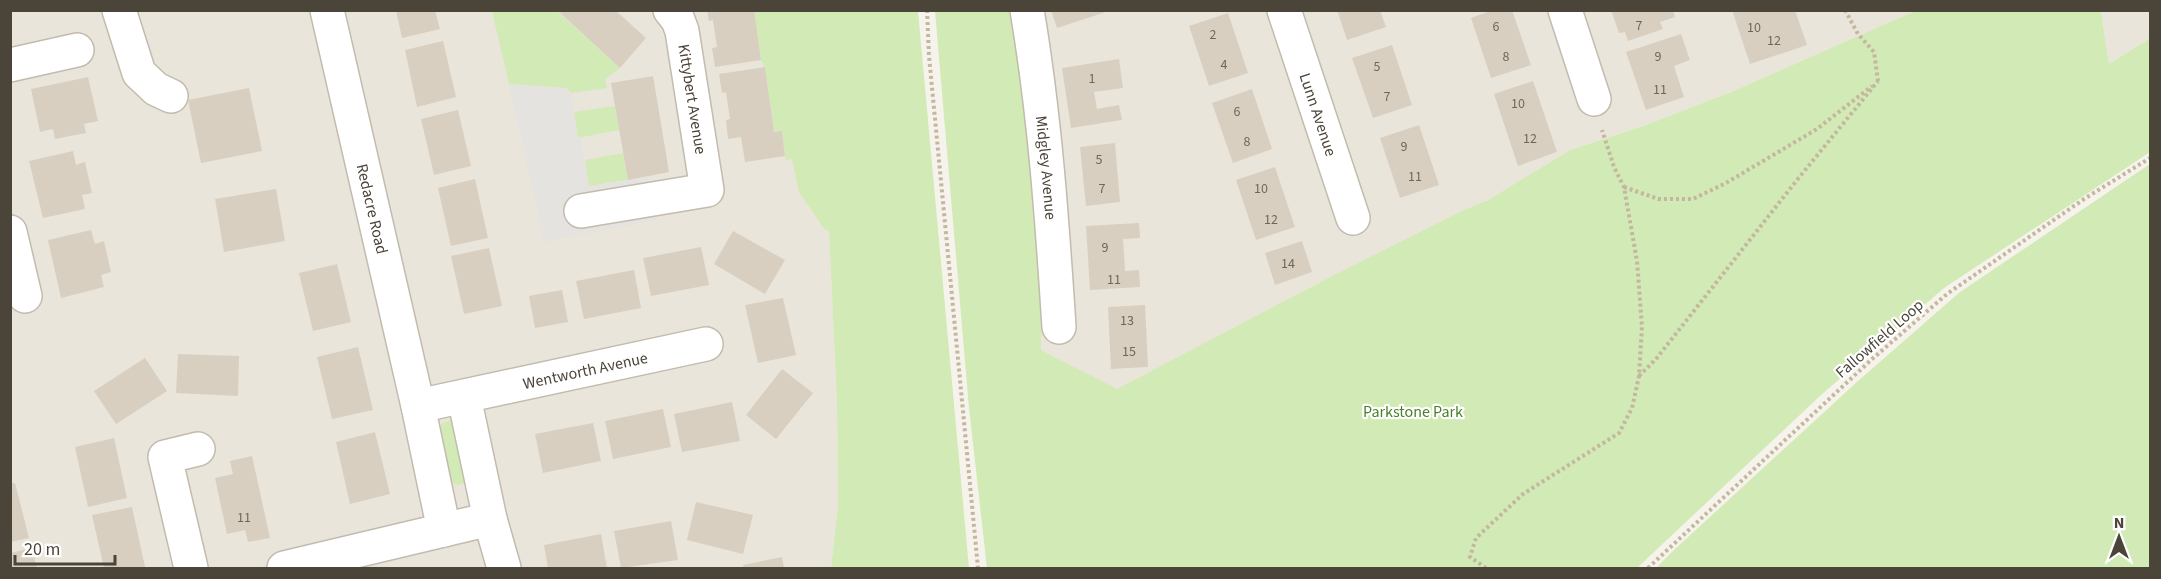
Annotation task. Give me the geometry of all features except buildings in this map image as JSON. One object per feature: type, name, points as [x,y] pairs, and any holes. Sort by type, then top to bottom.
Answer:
[{"type":"street","points":[[119,10],[139,73],[156,89],[171,96]]},
{"type":"street","name":"Redacre Road","points":[[327,10],[418,406],[444,530]]},
{"type":"street","name":"Kittybert Avenue","points":[[581,211],[707,190],[682,31],[678,20],[670,10]]},
{"type":"street","name":"Midgley Avenue","points":[[1028,10],[1048,161],[1059,327]]},
{"type":"street","name":"Lunn Avenue","points":[[1284,10],[1353,218]]},
{"type":"street","points":[[1565,10],[1594,99]]},
{"type":"street","points":[[10,65],[77,50]]},
{"type":"street","points":[[10,232],[25,296]]},
{"type":"street","name":"Wentworth Avenue","points":[[464,397],[706,344]]},
{"type":"street","points":[[418,406],[464,397],[490,519],[504,568]]},
{"type":"street","points":[[191,568],[165,457],[198,449]]},
{"type":"street","points":[[285,568],[490,519]]},
{"type":"path","points":[[927,10],[929,56],[978,568]]},
{"type":"path","points":[[1639,376],[1656,359],[1878,81],[1874,52],[1858,34],[1845,10]]},
{"type":"path","points":[[1623,187],[1658,199],[1693,199],[1726,183],[1817,129],[1878,81]]},
{"type":"path","points":[[1485,568],[1470,557],[1476,538],[1523,494],[1619,433],[1632,408],[1639,376],[1642,327],[1637,261],[1623,187],[1604,138]]},
{"type":"path","name":"Fallowfield Loop","points":[[1648,568],[1870,360],[1947,294],[2084,199],[2151,158]]},
{"type":"shaded area","points":[[10,11],[807,11],[829,230],[837,404],[838,505],[831,568],[11,568]]},
{"type":"shaded area","points":[[1012,11],[1915,11],[1731,92],[1643,126],[1570,150],[1488,200],[1461,211],[1332,276],[1117,390],[1041,350],[1043,286]]},
{"type":"shaded area","points":[[2101,11],[2150,11],[2150,38],[2109,64]]},
{"type":"shaded area","points":[[509,84],[567,88],[571,93],[589,186],[649,176],[656,220],[544,242]]},
{"type":"green space","points":[[492,11],[557,11],[620,68],[605,79],[607,88],[571,93],[565,88],[509,84]]},
{"type":"green space","points":[[754,11],[918,11],[969,568],[831,568],[838,505],[837,404],[829,231],[825,230],[799,192],[792,159],[786,160],[782,131],[774,132]]},
{"type":"green space","name":"Parkstone Park","points":[[935,11],[1012,11],[1035,180],[1040,265],[1041,350],[1117,389],[1332,276],[1461,211],[1488,200],[1570,150],[1643,126],[1731,92],[1915,11],[2101,11],[2109,64],[2150,38],[2150,152],[1944,288],[1820,396],[1637,568],[987,568],[969,408]]},
{"type":"green space","points":[[615,106],[619,130],[578,138],[574,112]]},
{"type":"green space","points":[[623,153],[628,180],[589,186],[585,160]]},
{"type":"green space","points":[[2150,164],[2150,568],[1656,568],[1858,381],[1960,292]]},
{"type":"green space","points":[[451,420],[456,425],[466,483],[457,485],[452,482],[439,429],[442,423]]}]
